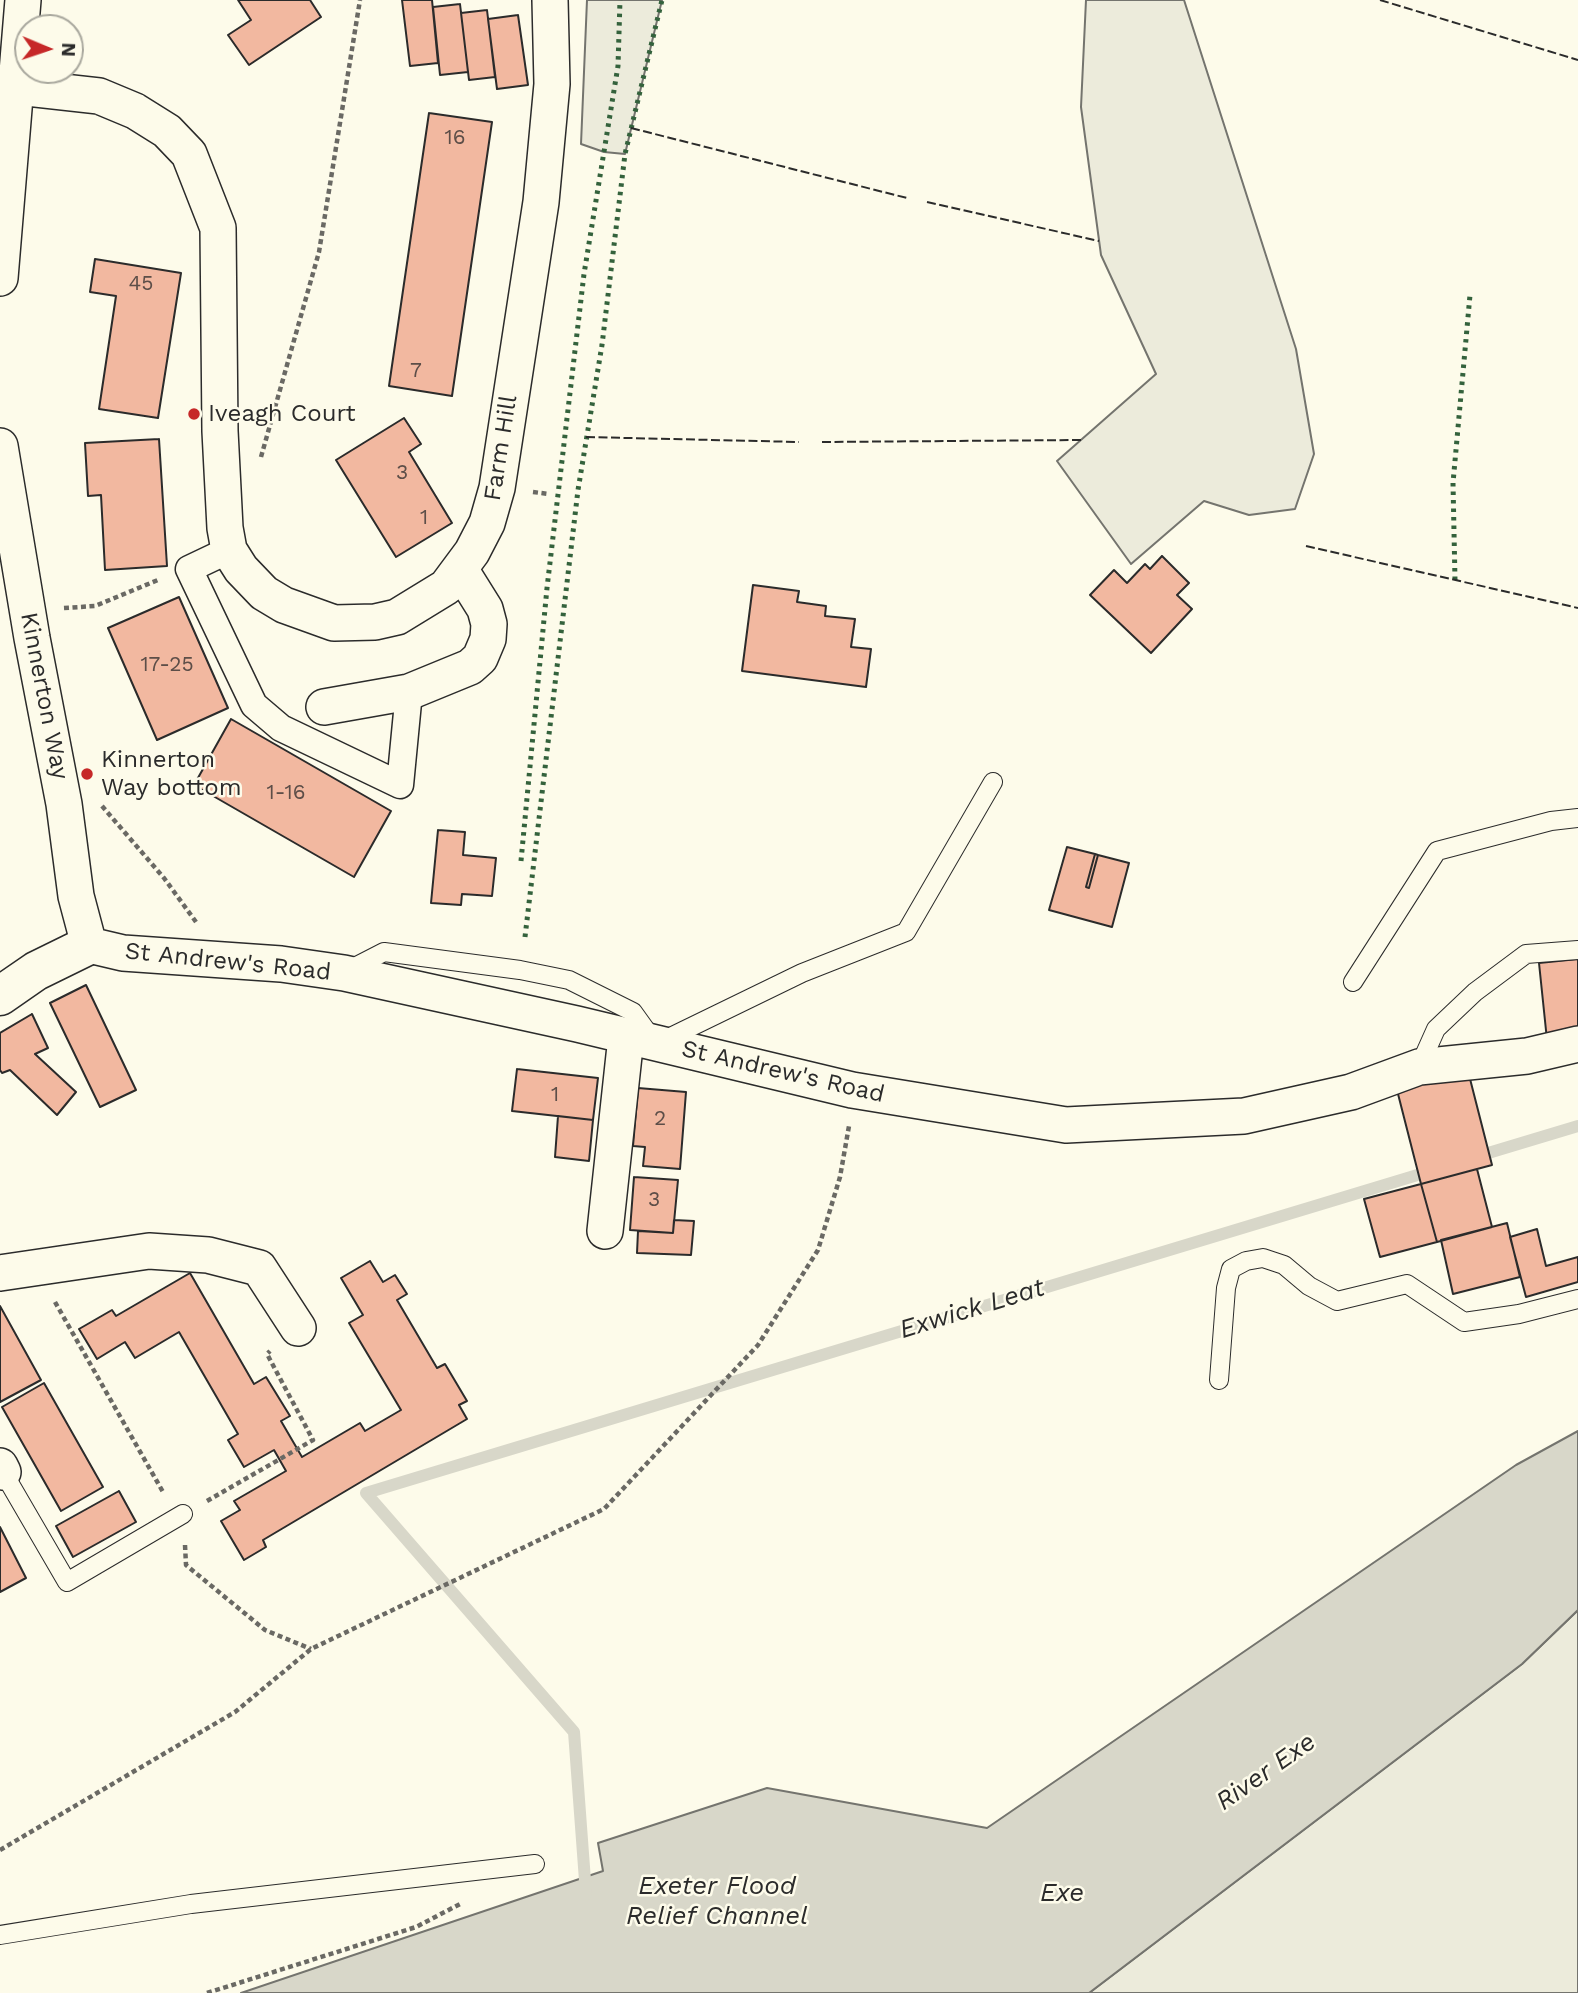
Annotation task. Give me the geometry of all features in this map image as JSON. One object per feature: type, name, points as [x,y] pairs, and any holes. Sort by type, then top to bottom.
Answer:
[{"type":"street","points":[[0,278],[18,87],[23,0]]},
{"type":"street","name":"Farm Hill","points":[[18,87],[99,96],[135,111],[167,131],[189,154],[218,228],[223,498],[229,550],[241,569],[264,593],[284,605],[334,623],[359,624],[397,617],[446,587],[487,523],[497,488],[541,201],[552,84],[550,0]]},
{"type":"street","name":"Kinnerton Way","points":[[0,446],[32,638],[64,804],[76,896],[89,945]]},
{"type":"street","points":[[229,550],[189,569],[254,705],[281,728],[400,785],[409,692]]},
{"type":"street","points":[[324,707],[409,692],[470,667],[480,658],[488,639],[489,624],[485,609],[460,569]]},
{"type":"street","name":"St Andrew's Road","points":[[0,996],[36,971],[89,945],[123,953],[344,973],[565,1021],[852,1090],[1066,1125],[1244,1116],[1351,1092],[1419,1067],[1527,1056],[1578,1044]]},
{"type":"street","points":[[605,1231],[641,1041]]},
{"type":"street","points":[[0,1273],[149,1251],[208,1255],[259,1268],[298,1328]]},
{"type":"lane","points":[[641,1041],[906,932],[993,782]]},
{"type":"lane","points":[[1353,982],[1437,851],[1552,821],[1578,818]]},
{"type":"lane","points":[[1419,1067],[1436,1029],[1475,992],[1526,954],[1578,950]]},
{"type":"lane","points":[[1219,1380],[1226,1288],[1231,1269],[1245,1261],[1263,1258],[1284,1265],[1309,1286],[1338,1301],[1407,1284],[1464,1322],[1519,1314],[1578,1299]]},
{"type":"lane","points":[[2,1469],[67,1582],[180,1516]]},
{"type":"lane","points":[[0,1935],[191,1904],[535,1864]]},
{"type":"path","points":[[223,498],[251,489],[320,252],[360,0]]},
{"type":"path","points":[[60,609],[95,606],[189,569]]},
{"type":"path","points":[[64,804],[95,797],[164,878],[199,926],[211,959]]},
{"type":"path","points":[[0,1850],[235,1712],[311,1649],[604,1509],[758,1345],[818,1250],[840,1177],[852,1090]]},
{"type":"path","points":[[36,1268],[180,1516],[186,1565],[265,1630],[311,1649]]},
{"type":"path","points":[[180,1516],[313,1440],[267,1354],[298,1328]]},
{"type":"path","points":[[207,1993],[416,1927],[464,1902]]},
{"type":"shaded area","points":[[587,0],[662,0],[625,154],[604,152],[581,144]]},
{"type":"shaded area","points":[[1086,0],[1184,0],[1296,349],[1314,454],[1295,509],[1249,515],[1204,501],[1131,564],[1057,461],[1156,374],[1101,255],[1081,107]]},
{"type":"shaded area","points":[[1578,1610],[1578,1993],[1089,1993],[1522,1664]]},
{"type":"water","name":"Exe","points":[[1578,1431],[1578,1610],[1522,1664],[1089,1993],[241,1993],[603,1871],[598,1843],[767,1788],[987,1828],[1516,1465]]},
{"type":"building","points":[[238,0],[310,0],[321,17],[249,65],[228,35],[251,20]]},
{"type":"building","points":[[402,0],[432,0],[438,63],[410,66]]},
{"type":"building","points":[[460,4],[468,72],[440,75],[433,7]]},
{"type":"building","points":[[487,10],[495,77],[469,80],[461,13]]},
{"type":"building","points":[[518,15],[528,85],[497,89],[488,19]]},
{"type":"building","points":[[429,113],[492,122],[452,396],[389,386]]},
{"type":"building","points":[[95,259],[181,273],[158,418],[99,409],[116,296],[90,292]]},
{"type":"building","points":[[404,418],[421,444],[409,452],[452,523],[396,557],[336,460]]},
{"type":"building","points":[[159,439],[167,566],[105,570],[101,495],[88,496],[85,443]]},
{"type":"building","points":[[1162,556],[1189,583],[1177,595],[1192,609],[1151,653],[1090,595],[1114,570],[1127,583],[1145,564],[1150,569]]},
{"type":"building","points":[[753,585],[799,591],[797,602],[826,606],[825,616],[855,619],[851,647],[871,649],[866,687],[742,671]]},
{"type":"building","points":[[179,597],[228,708],[157,740],[108,628]]},
{"type":"building","points":[[231,719],[391,811],[354,877],[194,785]]},
{"type":"building","points":[[438,830],[465,832],[463,855],[496,858],[492,896],[462,894],[461,905],[431,903]]},
{"type":"building","points":[[1067,847],[1095,854],[1086,887],[1089,888],[1098,855],[1129,863],[1112,927],[1049,910]]},
{"type":"building","points":[[1095,854],[1098,855],[1089,888],[1086,887]]},
{"type":"building","points":[[1578,959],[1578,1029],[1547,1040],[1539,963]]},
{"type":"building","points":[[86,985],[136,1090],[100,1107],[50,1003]]},
{"type":"building","points":[[32,1014],[48,1048],[35,1054],[76,1092],[57,1115],[10,1070],[2,1073],[0,1070],[0,1033]]},
{"type":"building","points":[[517,1069],[598,1078],[593,1120],[512,1111]]},
{"type":"building","points":[[1468,1071],[1492,1165],[1421,1184],[1397,1090]]},
{"type":"building","points":[[638,1088],[686,1092],[680,1169],[643,1166],[645,1147],[633,1146]]},
{"type":"building","points":[[558,1116],[593,1120],[589,1161],[555,1157]]},
{"type":"building","points":[[1477,1169],[1492,1227],[1437,1242],[1421,1184]]},
{"type":"building","points":[[634,1177],[678,1180],[673,1233],[630,1230]]},
{"type":"building","points":[[1421,1184],[1437,1242],[1380,1257],[1364,1199]]},
{"type":"building","points":[[674,1220],[694,1221],[691,1255],[637,1253],[638,1231],[673,1233]]},
{"type":"building","points":[[1507,1223],[1520,1277],[1453,1294],[1441,1240]]},
{"type":"building","points":[[1537,1229],[1546,1266],[1578,1257],[1578,1282],[1526,1297],[1510,1237]]},
{"type":"building","points":[[370,1261],[383,1282],[395,1275],[407,1294],[397,1300],[437,1368],[445,1364],[467,1401],[459,1405],[467,1419],[263,1540],[266,1547],[244,1560],[221,1521],[240,1510],[234,1501],[286,1471],[274,1450],[244,1467],[228,1440],[238,1434],[179,1332],[135,1358],[125,1342],[97,1359],[79,1329],[112,1310],[116,1316],[190,1273],[254,1384],[266,1377],[290,1416],[281,1421],[302,1457],[360,1423],[365,1431],[401,1410],[349,1323],[363,1315],[341,1278]]},
{"type":"building","points":[[0,1306],[41,1380],[0,1402]]},
{"type":"building","points":[[44,1383],[103,1487],[61,1511],[2,1407]]},
{"type":"building","points":[[119,1491],[136,1522],[73,1557],[56,1526]]},
{"type":"building","points":[[0,1527],[26,1578],[0,1592]]},
{"type":"waterway","name":"Exwick Leat","points":[[1475,1157],[1578,1126]]},
{"type":"waterway","name":"Exwick Leat","points":[[586,1894],[574,1732],[366,1493],[1434,1170]]},
{"type":"hedge","points":[[521,861],[547,588],[584,274],[618,66],[620,0]]},
{"type":"hedge","points":[[525,937],[578,490],[602,345],[625,154],[662,0]]},
{"type":"hedge","points":[[1455,580],[1453,483],[1470,295]]},
{"type":"fence","points":[[1380,0],[1578,60]]},
{"type":"fence","points":[[631,128],[907,198]]},
{"type":"fence","points":[[927,202],[1099,241]]},
{"type":"fence","points":[[586,437],[799,442]]},
{"type":"fence","points":[[822,442],[1081,440]]},
{"type":"fence","points":[[1306,546],[1578,608]]},
{"type":"place","name":"Iveagh Court","points":[[194,414]]},
{"type":"place","name":"Kinnerton Way bottom","points":[[87,774]]},
{"type":"water label","name":"River Exe","points":[[1266,1772]]},
{"type":"water label","name":"Exeter Flood Relief Channel","points":[[717,1901]]}]
